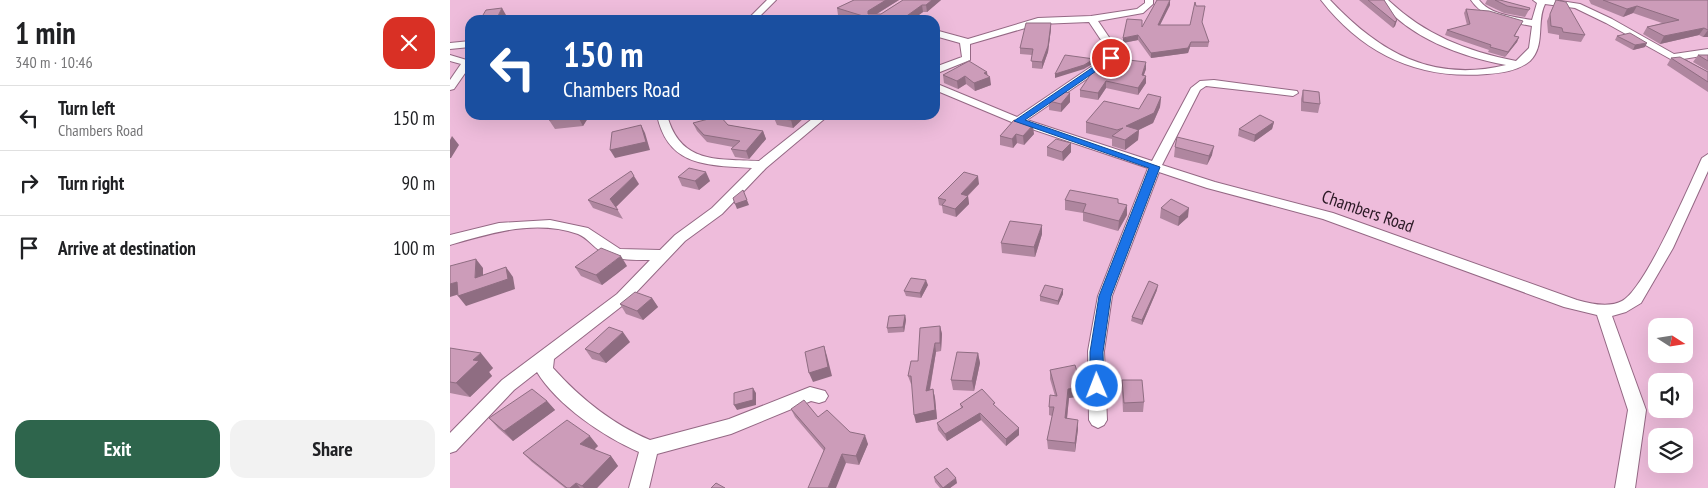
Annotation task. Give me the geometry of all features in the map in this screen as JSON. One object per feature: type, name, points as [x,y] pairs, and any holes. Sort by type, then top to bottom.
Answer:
[{"type":"street","points":[[756,15],[772,0]]},
{"type":"street","points":[[940,35],[964,42],[1038,21],[1091,19],[1140,11],[1149,4],[1149,0]]},
{"type":"street","points":[[1324,0],[1382,49],[1408,64],[1452,73],[1498,70],[1519,65],[1533,51],[1537,10],[1540,1],[1576,3],[1708,77]]},
{"type":"street","points":[[1382,0],[1427,37],[1482,59],[1519,65]]},
{"type":"street","points":[[1475,0],[1480,7],[1494,14],[1536,24]]},
{"type":"street","points":[[1018,121],[1111,58],[1114,52],[1091,19]]},
{"type":"street","points":[[940,69],[967,58],[964,42]]},
{"type":"street","points":[[451,48],[465,45]]},
{"type":"street","points":[[1674,57],[1708,52]]},
{"type":"street","points":[[450,58],[465,63]]},
{"type":"street","points":[[450,87],[465,67]]},
{"type":"street","points":[[1098,420],[1096,352],[1105,296],[1155,167],[1174,125],[1196,88],[1200,84],[1214,83],[1293,93]]},
{"type":"street","name":"Chambers Road","points":[[940,88],[1018,121],[1211,185],[1328,216],[1568,303],[1603,311],[1623,308],[1636,299],[1666,248],[1708,158]]},
{"type":"street","points":[[663,120],[668,138],[678,149],[695,157],[762,165]]},
{"type":"street","points":[[450,445],[508,384],[622,298],[661,255],[716,211],[762,165],[818,120]]},
{"type":"street","points":[[450,240],[493,227],[540,224],[581,230],[597,238],[608,249],[629,255],[661,255]]},
{"type":"street","points":[[1603,311],[1637,410],[1625,488]]},
{"type":"street","points":[[546,357],[544,370],[558,386],[611,430],[649,448],[731,426],[810,394],[819,396]]},
{"type":"street","points":[[639,488],[649,448]]},
{"type":"building","points":[[854,0],[886,0],[868,11],[868,14],[881,14],[903,0],[932,0],[908,15],[860,15],[837,8]]},
{"type":"building","points":[[1157,0],[1170,0],[1158,25],[1190,25],[1195,2],[1196,6],[1205,6],[1202,22],[1209,42],[1191,42],[1188,48],[1151,53],[1138,35],[1123,38],[1127,19],[1142,20],[1142,27]]},
{"type":"building","points":[[1368,0],[1384,0],[1397,20],[1395,22]]},
{"type":"building","points":[[1495,0],[1530,8],[1529,10],[1507,6]]},
{"type":"building","points":[[1556,0],[1566,2],[1585,35],[1563,32],[1562,28],[1551,26],[1550,14]]},
{"type":"building","points":[[1603,0],[1708,0],[1708,30],[1704,28],[1664,36],[1647,27],[1679,20],[1637,6],[1627,9]]},
{"type":"building","points":[[502,8],[498,15],[483,15],[486,10]]},
{"type":"building","points":[[1466,9],[1489,11],[1523,21],[1514,36],[1519,37],[1508,52],[1447,30],[1470,24]]},
{"type":"building","points":[[1026,23],[1051,23],[1048,46],[1042,62],[1031,61],[1033,49],[1020,48]]},
{"type":"building","points":[[1630,33],[1647,43],[1635,45],[1617,36]]},
{"type":"building","points":[[1065,55],[1094,59],[1084,65],[1055,74]]},
{"type":"building","points":[[1698,55],[1708,55],[1708,61]]},
{"type":"building","points":[[1680,57],[1708,72],[1708,82],[1671,58]]},
{"type":"building","points":[[1120,59],[1146,62],[1142,75],[1146,76],[1138,88],[1106,81],[1098,93],[1080,90],[1093,71],[1115,72]]},
{"type":"building","points":[[969,61],[987,72],[984,73],[990,77],[974,83],[965,76],[957,81],[943,75]]},
{"type":"building","points":[[1303,90],[1319,92],[1320,104],[1303,102]]},
{"type":"building","points":[[1060,91],[1070,93],[1061,104],[1049,101]]},
{"type":"building","points":[[1148,94],[1161,97],[1154,113],[1126,126],[1139,130],[1125,140],[1112,136],[1123,128],[1117,130],[1086,122],[1104,101],[1139,109]]},
{"type":"building","points":[[1260,115],[1274,122],[1255,135],[1239,129]]},
{"type":"building","points":[[705,120],[724,120],[728,125],[763,131],[746,151],[731,149],[740,141],[704,135],[693,123]]},
{"type":"building","points":[[1014,120],[1033,125],[1023,136],[1016,134],[1012,139],[1000,136]]},
{"type":"building","points":[[641,125],[646,142],[610,150],[612,132]]},
{"type":"building","points":[[1177,137],[1214,146],[1209,156],[1175,147]]},
{"type":"building","points":[[1056,139],[1071,143],[1062,152],[1047,147]]},
{"type":"building","points":[[689,168],[706,172],[695,181],[678,177]]},
{"type":"building","points":[[631,171],[634,176],[610,199],[618,210],[588,200]]},
{"type":"building","points":[[964,172],[978,176],[961,194],[968,196],[955,209],[942,205],[946,200],[938,198]]},
{"type":"building","points":[[743,190],[747,200],[735,204],[733,198]]},
{"type":"building","points":[[1070,190],[1118,199],[1118,203],[1127,205],[1119,221],[1083,212],[1086,204],[1065,200]]},
{"type":"building","points":[[1171,199],[1189,208],[1179,217],[1161,208]]},
{"type":"building","points":[[1010,221],[1042,225],[1034,247],[1001,243]]},
{"type":"building","points":[[601,248],[621,256],[596,275],[575,267]]},
{"type":"building","points":[[476,259],[475,278],[506,267],[508,279],[458,296],[457,282],[450,284],[450,266]]},
{"type":"building","points":[[911,278],[926,280],[920,293],[904,291]]},
{"type":"building","points":[[1149,281],[1158,285],[1142,320],[1132,317]]},
{"type":"building","points":[[1045,285],[1063,289],[1058,301],[1040,296]]},
{"type":"building","points":[[635,292],[652,298],[637,311],[620,304]]},
{"type":"building","points":[[905,315],[903,327],[887,328],[889,316]]},
{"type":"building","points":[[940,326],[940,343],[935,343],[926,391],[933,389],[935,410],[914,415],[911,376],[908,376],[911,361],[918,361],[920,328]]},
{"type":"building","points":[[609,327],[623,332],[599,354],[585,349]]},
{"type":"building","points":[[824,346],[828,367],[809,373],[805,352]]},
{"type":"building","points":[[450,348],[481,353],[473,360],[479,361],[456,383],[450,382]]},
{"type":"building","points":[[957,352],[978,353],[972,381],[951,380]]},
{"type":"building","points":[[1075,365],[1082,387],[1068,389],[1065,418],[1078,420],[1075,443],[1047,440],[1054,407],[1049,407],[1050,395],[1057,396],[1050,370]]},
{"type":"building","points":[[1122,380],[1142,380],[1144,402],[1124,403]]},
{"type":"building","points":[[753,388],[753,400],[734,405],[734,393]]},
{"type":"building","points":[[532,389],[547,401],[504,431],[489,418]]},
{"type":"building","points":[[982,389],[995,403],[993,404],[1019,428],[1006,439],[980,413],[945,434],[937,423],[963,407],[960,404]]},
{"type":"building","points":[[804,400],[818,417],[827,410],[850,432],[865,435],[856,456],[842,454],[828,488],[808,488],[825,448],[791,409]]},
{"type":"building","points":[[567,420],[590,436],[580,444],[611,456],[582,486],[576,483],[570,488],[567,488],[523,453]]},
{"type":"building","points":[[947,468],[956,478],[943,488],[934,477]]},
{"type":"building","points":[[716,483],[725,488],[711,488]]},
{"type":"route","points":[[1097,386],[1096,352],[1105,296],[1155,167],[1018,121],[1102,66],[1111,58]]}]
